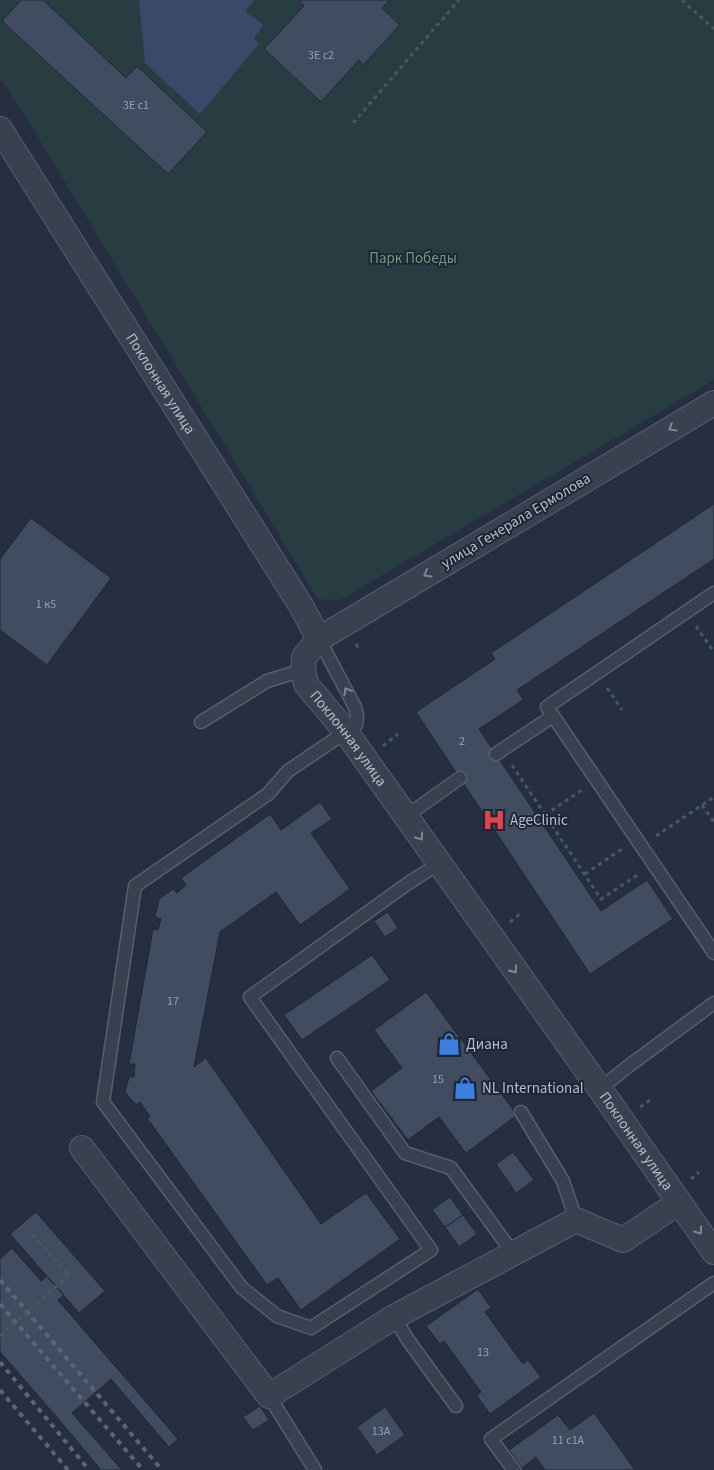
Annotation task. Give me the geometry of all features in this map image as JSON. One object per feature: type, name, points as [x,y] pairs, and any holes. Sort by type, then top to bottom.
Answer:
[{"type":"street","name":"Поклонная улица","points":[[0,129],[300,604],[319,639]]},
{"type":"street","name":"улица Генерала Ермолова","points":[[319,639],[714,403]]},
{"type":"street","points":[[303,670],[304,657],[319,639]]},
{"type":"street","name":"Поклонная улица","points":[[303,670],[306,684],[346,732],[714,1252]]},
{"type":"street","points":[[82,1148],[269,1396],[394,1317],[576,1220],[624,1240],[678,1203]]},
{"type":"lane","points":[[714,593],[546,707],[714,952]]},
{"type":"lane","points":[[319,639],[355,706],[356,725],[288,771],[268,794],[135,886],[103,1102],[242,1288],[277,1316],[311,1328],[431,1250],[250,997],[407,884],[438,864]]},
{"type":"lane","points":[[201,722],[267,681],[303,670]]},
{"type":"lane","points":[[499,752],[553,716]]},
{"type":"lane","points":[[405,817],[460,778]]},
{"type":"lane","points":[[600,1089],[714,1003]]},
{"type":"lane","points":[[337,1058],[405,1153],[451,1168],[513,1253]]},
{"type":"lane","points":[[521,1112],[563,1181],[576,1220]]},
{"type":"lane","points":[[514,1470],[491,1439],[714,1283]]},
{"type":"lane","points":[[394,1317],[408,1340],[456,1406]]},
{"type":"lane","points":[[269,1396],[315,1470]]},
{"type":"path","points":[[352,123],[459,0]]},
{"type":"path","points":[[682,0],[714,30]]},
{"type":"path","points":[[687,612],[714,652]]},
{"type":"path","points":[[611,693],[622,710]]},
{"type":"path","points":[[377,751],[398,734]]},
{"type":"path","points":[[499,752],[545,815],[602,899],[653,864]]},
{"type":"path","points":[[545,815],[597,780]]},
{"type":"path","points":[[650,840],[714,797]]},
{"type":"path","points":[[702,805],[714,822]]},
{"type":"path","points":[[585,874],[637,839]]},
{"type":"path","points":[[0,1336],[69,1275],[33,1235]]},
{"type":"green space","name":"Парк Победы","points":[[0,0],[714,0],[714,380],[340,600],[318,599],[8,88],[0,80]]},
{"type":"water","points":[[139,0],[255,0],[245,11],[263,25],[254,38],[259,44],[200,114],[145,63]]},
{"type":"building","points":[[21,0],[43,0],[126,78],[137,66],[207,132],[168,174],[2,21]]},
{"type":"building","points":[[299,0],[390,0],[382,8],[400,25],[363,65],[359,60],[321,102],[264,49],[304,6]]},
{"type":"building","points":[[714,504],[714,559],[517,690],[523,700],[479,729],[601,911],[647,880],[673,919],[590,974],[416,712],[495,659],[491,653]]},
{"type":"building","points":[[31,518],[111,578],[47,665],[0,630],[0,559]]},
{"type":"building","points":[[320,802],[332,819],[311,833],[350,889],[300,925],[276,892],[220,932],[194,1067],[206,1058],[321,1224],[366,1193],[400,1239],[301,1310],[278,1278],[267,1285],[147,1118],[150,1116],[140,1102],[136,1105],[125,1092],[129,1077],[134,1077],[135,1064],[129,1064],[153,929],[158,930],[161,919],[155,917],[159,899],[173,889],[177,893],[186,885],[181,878],[270,814],[281,830]]},
{"type":"building","points":[[388,912],[398,928],[385,937],[374,921]]},
{"type":"building","points":[[372,955],[390,980],[302,1040],[284,1015]]},
{"type":"building","points":[[426,992],[517,1115],[466,1153],[439,1117],[408,1140],[371,1091],[402,1068],[374,1030]]},
{"type":"building","points":[[513,1152],[534,1180],[516,1193],[496,1164]]},
{"type":"building","points":[[450,1197],[463,1215],[445,1227],[432,1210]]},
{"type":"building","points":[[36,1212],[105,1291],[79,1313],[10,1234]]},
{"type":"building","points":[[463,1215],[477,1234],[459,1247],[445,1227]]},
{"type":"building","points":[[12,1248],[41,1281],[47,1276],[64,1295],[58,1300],[178,1439],[169,1447],[111,1379],[72,1413],[122,1470],[101,1470],[0,1352],[0,1259]]},
{"type":"building","points":[[478,1289],[491,1308],[485,1312],[523,1364],[528,1360],[541,1377],[490,1414],[477,1396],[481,1392],[444,1341],[440,1344],[426,1326]]},
{"type":"building","points":[[260,1406],[269,1420],[253,1430],[243,1417]]},
{"type":"building","points":[[385,1407],[405,1435],[377,1455],[357,1427]]},
{"type":"building","points":[[594,1413],[635,1470],[545,1470],[536,1457],[522,1468],[509,1450],[558,1415],[570,1430]]},
{"type":"railway","points":[[0,1280],[162,1470]]},
{"type":"railway","points":[[0,1304],[143,1470]]},
{"type":"railway","points":[[0,1362],[89,1470]]},
{"type":"railway","points":[[0,1390],[68,1470]]},
{"type":"place","name":"AgeClinic","points":[[494,820]]},
{"type":"place","name":"Диана","points":[[449,1044]]},
{"type":"place","name":"NL International","points":[[465,1088]]}]
